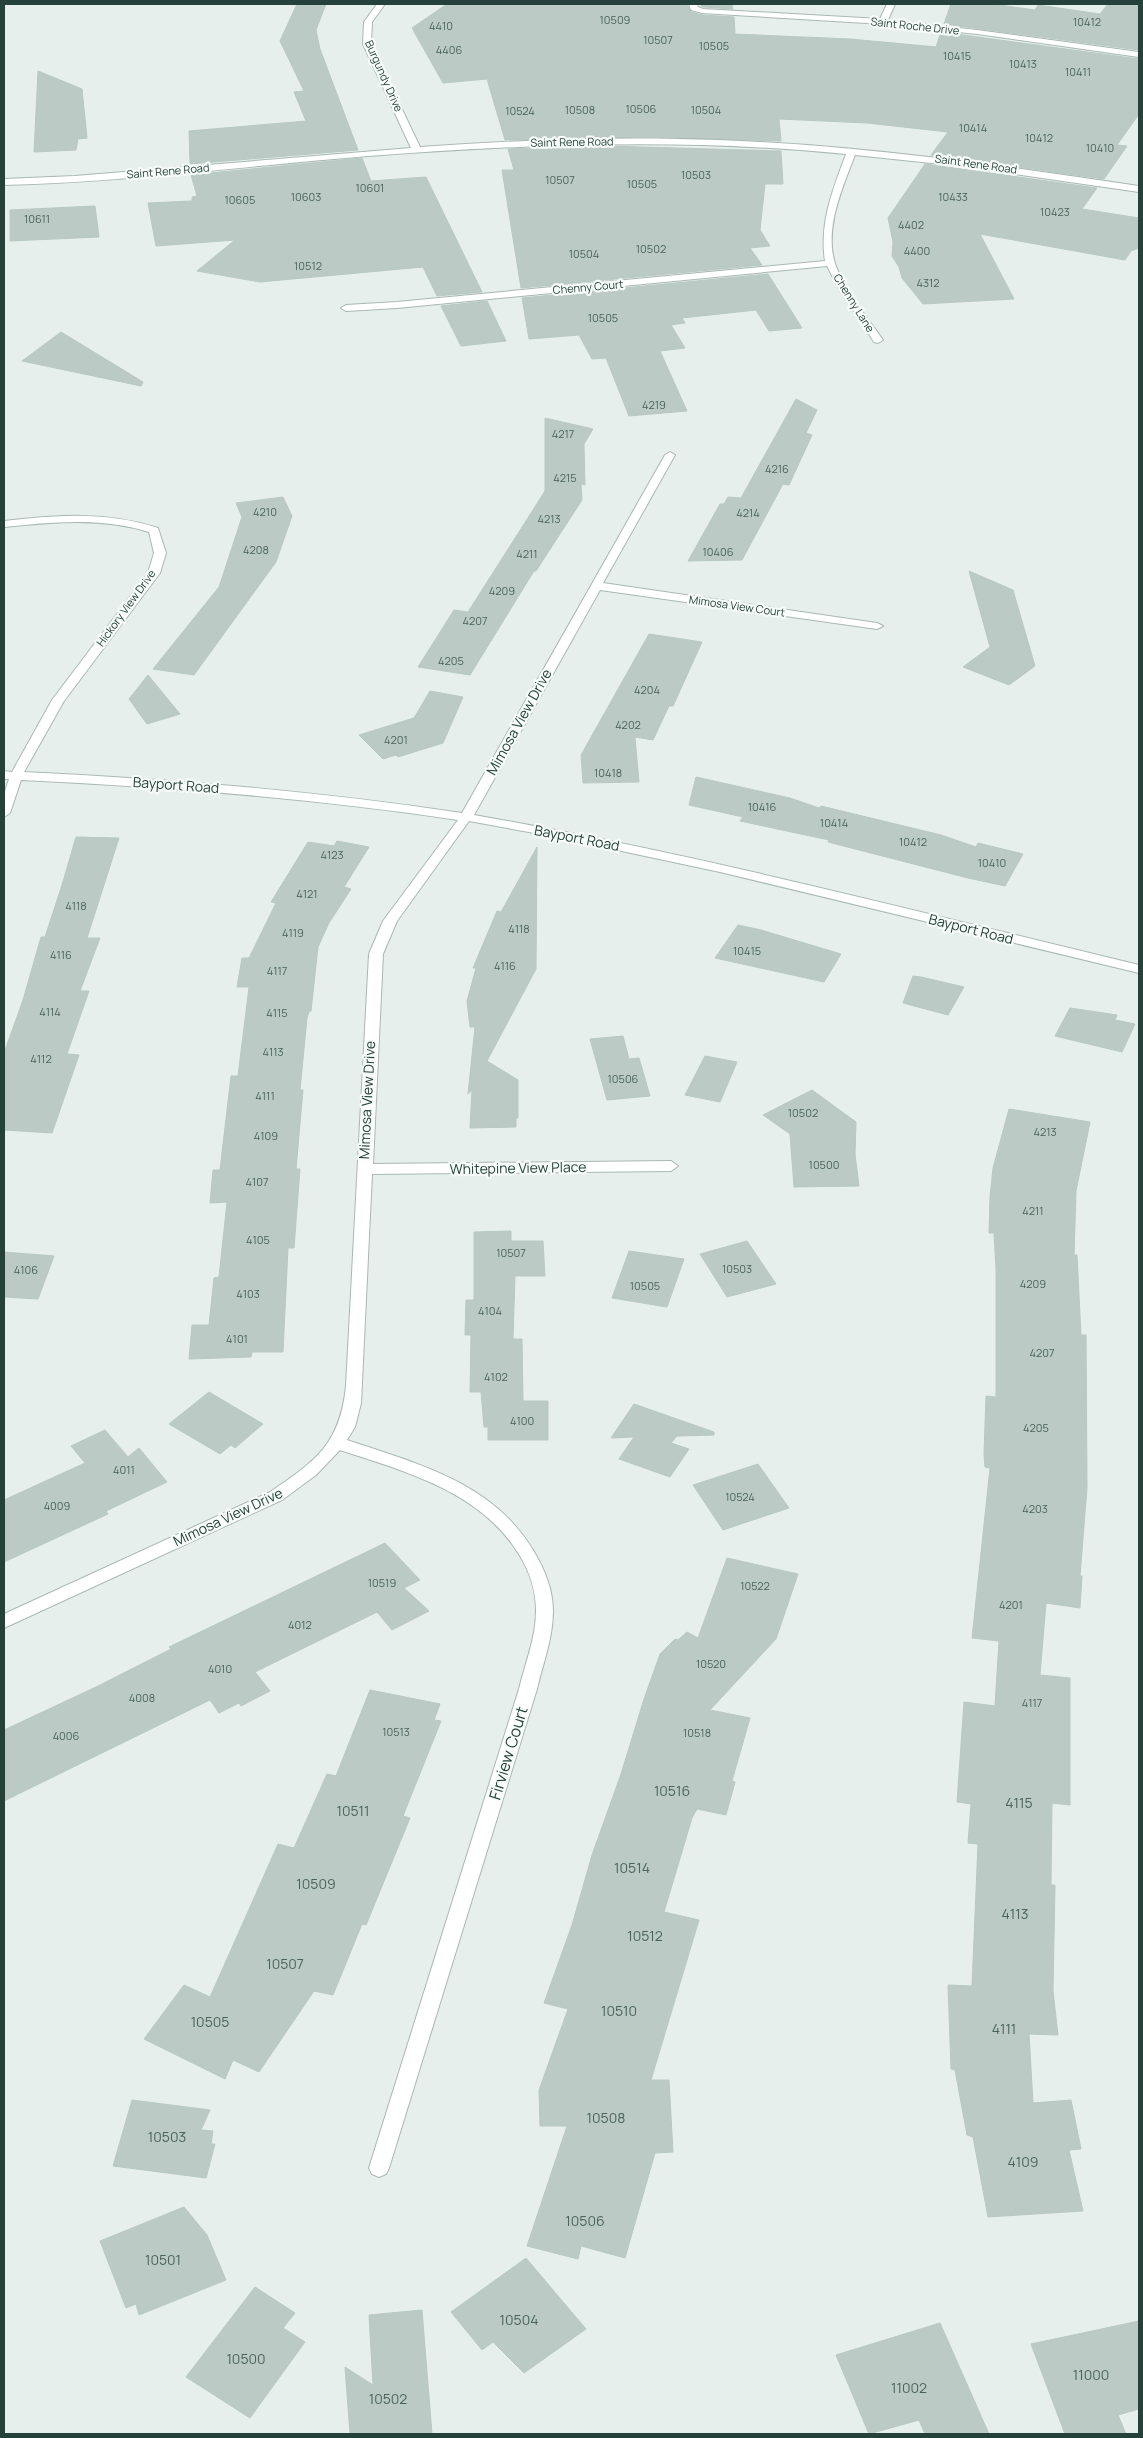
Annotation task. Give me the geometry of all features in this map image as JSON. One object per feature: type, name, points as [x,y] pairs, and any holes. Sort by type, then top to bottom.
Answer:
[{"type":"street","name":"Burgundy Drive","points":[[381,4],[368,22],[366,34],[368,44],[417,150]]},
{"type":"street","name":"Saint Roche Drive","points":[[693,4],[694,8],[702,11],[883,22],[976,32],[1139,55]]},
{"type":"street","points":[[883,22],[891,4]]},
{"type":"street","name":"Saint Rene Road","points":[[4,182],[84,178],[417,150],[541,143],[657,141],[786,145],[852,151],[1018,170],[1139,189]]},
{"type":"street","name":"Chenny Lane","points":[[852,151],[838,190],[828,234],[830,263],[878,340]]},
{"type":"street","name":"Chenny Court","points":[[346,308],[397,305],[830,263]]},
{"type":"street","name":"Mimosa View Drive","points":[[4,1621],[276,1496],[309,1474],[337,1443],[350,1415],[354,1386],[376,954],[390,921],[466,817],[598,586],[670,454]]},
{"type":"street","name":"Hickory View Drive","points":[[4,524],[82,517],[118,520],[154,530],[160,553],[154,573],[58,700],[10,776],[4,813]]},
{"type":"street","name":"Mimosa View Court","points":[[598,586],[877,626]]},
{"type":"street","name":"Bayport Road","points":[[10,776],[272,791],[466,817],[674,857],[1139,969]]},
{"type":"street","name":"Whitepine View Place","points":[[364,1169],[671,1166]]},
{"type":"street","name":"Firview Court","points":[[337,1443],[435,1477],[473,1495],[502,1518],[524,1545],[541,1581],[545,1617],[528,1688],[379,2168]]},
{"type":"building","points":[[297,4],[326,4],[316,30],[320,49],[358,150],[190,164],[189,131],[306,121],[294,92],[304,91],[280,41]]},
{"type":"building","points":[[447,4],[687,4],[691,12],[702,15],[734,17],[735,34],[850,39],[936,47],[941,32],[1139,59],[1139,114],[1117,145],[1127,146],[1104,179],[931,155],[948,132],[867,123],[779,119],[781,141],[644,137],[505,140],[487,79],[443,83],[412,28]]},
{"type":"building","points":[[699,4],[732,4],[733,9],[703,7]]},
{"type":"building","points":[[951,4],[992,4],[1035,10],[1038,5],[1100,14],[1108,4],[1139,4],[1139,50],[944,24]]},
{"type":"building","points":[[38,71],[82,89],[87,138],[78,139],[76,150],[34,152]]},
{"type":"building","points":[[607,146],[781,151],[783,184],[765,184],[760,230],[770,246],[750,248],[762,265],[521,288],[502,170],[514,170],[508,149]]},
{"type":"building","points":[[362,158],[371,181],[426,177],[482,292],[437,296],[423,267],[260,282],[197,271],[235,240],[156,246],[148,203],[192,201],[192,197],[197,196],[191,175]]},
{"type":"building","points":[[925,164],[1097,188],[1082,209],[1139,218],[1139,248],[1131,251],[1125,260],[980,234],[1014,299],[923,304],[902,278],[899,267],[892,256],[893,242],[888,218]]},
{"type":"building","points":[[95,206],[99,237],[10,241],[10,210]]},
{"type":"building","points":[[768,274],[802,328],[769,331],[756,310],[682,318],[685,323],[671,325],[685,348],[660,351],[687,411],[629,416],[606,358],[592,359],[579,335],[529,339],[522,298]]},
{"type":"building","points":[[487,301],[506,341],[461,346],[441,306]]},
{"type":"building","points":[[61,332],[143,382],[141,386],[22,361]]},
{"type":"building","points":[[796,399],[817,410],[806,433],[812,435],[789,485],[783,484],[742,560],[688,561],[720,504],[724,504],[728,497],[741,498]]},
{"type":"building","points":[[545,418],[593,429],[584,444],[585,485],[581,484],[582,500],[536,571],[534,571],[470,675],[418,667],[454,610],[468,612],[545,491]]},
{"type":"building","points":[[283,497],[292,516],[276,562],[194,675],[153,669],[219,587],[242,517],[236,503]]},
{"type":"building","points":[[969,571],[1013,590],[1035,666],[1009,685],[963,667],[990,647]]},
{"type":"building","points":[[649,634],[702,642],[673,706],[669,706],[653,740],[635,737],[639,782],[583,783],[581,755]]},
{"type":"building","points":[[148,675],[180,714],[147,724],[129,699]]},
{"type":"building","points":[[430,691],[463,697],[443,743],[398,757],[396,755],[383,759],[359,735],[414,718]]},
{"type":"building","points":[[696,777],[790,798],[819,808],[821,806],[941,835],[976,847],[978,843],[1023,854],[1005,886],[968,878],[828,842],[829,840],[740,821],[743,817],[689,805]]},
{"type":"building","points":[[76,837],[119,838],[87,938],[100,938],[80,991],[89,991],[67,1054],[79,1055],[52,1133],[4,1130],[4,1053],[23,1000],[41,937],[45,937]]},
{"type":"building","points":[[337,841],[369,847],[344,887],[351,889],[329,923],[318,947],[311,1011],[307,1018],[300,1090],[303,1090],[296,1169],[300,1169],[294,1248],[288,1248],[283,1352],[252,1352],[251,1357],[189,1359],[192,1325],[209,1325],[214,1278],[219,1277],[227,1202],[210,1203],[213,1170],[220,1170],[231,1076],[238,1076],[249,987],[237,987],[242,958],[249,958],[276,903],[271,902],[308,842],[334,846]]},
{"type":"building","points":[[537,847],[536,969],[487,1061],[518,1080],[518,1118],[516,1118],[516,1127],[470,1128],[472,1090],[468,1094],[475,1027],[470,1027],[467,1001],[476,968],[473,968],[497,911],[501,912]]},
{"type":"building","points":[[738,925],[841,954],[824,982],[715,958]]},
{"type":"building","points":[[913,976],[964,987],[948,1015],[903,1003]]},
{"type":"building","points":[[1070,1008],[1117,1015],[1115,1020],[1135,1024],[1122,1052],[1055,1036]]},
{"type":"building","points":[[623,1036],[629,1059],[639,1058],[650,1096],[607,1100],[590,1039]]},
{"type":"building","points":[[705,1056],[737,1062],[720,1102],[685,1095]]},
{"type":"building","points":[[812,1090],[856,1122],[855,1154],[859,1186],[794,1187],[790,1134],[763,1115]]},
{"type":"building","points":[[1009,1109],[1090,1122],[1076,1191],[1074,1255],[1077,1255],[1081,1335],[1086,1335],[1087,1488],[1080,1576],[1082,1576],[1080,1608],[1046,1603],[1040,1675],[1070,1678],[1070,1805],[1052,1803],[1051,1885],[1055,1885],[1053,1991],[1058,2035],[1029,2034],[1033,2103],[1071,2100],[1081,2149],[1069,2150],[1083,2211],[988,2217],[973,2137],[967,2135],[955,2070],[951,2069],[948,1985],[972,1986],[978,1844],[968,1843],[971,1804],[957,1802],[964,1702],[995,1706],[999,1641],[972,1638],[990,1468],[985,1467],[984,1454],[986,1396],[996,1397],[996,1268],[994,1233],[989,1233],[990,1197],[993,1168]]},
{"type":"building","points":[[511,1231],[511,1241],[543,1241],[545,1276],[515,1276],[513,1339],[522,1339],[523,1401],[548,1401],[548,1440],[488,1440],[488,1427],[484,1427],[481,1392],[470,1392],[471,1335],[465,1335],[466,1300],[474,1300],[474,1232]]},
{"type":"building","points":[[747,1241],[776,1284],[727,1297],[700,1254]]},
{"type":"building","points":[[629,1251],[684,1259],[667,1307],[612,1298]]},
{"type":"building","points":[[4,1252],[54,1256],[38,1299],[4,1297]]},
{"type":"building","points":[[209,1392],[263,1424],[235,1448],[231,1445],[220,1454],[169,1424]]},
{"type":"building","points":[[634,1404],[714,1432],[714,1435],[677,1436],[671,1443],[689,1449],[670,1477],[619,1459],[634,1437],[611,1438]]},
{"type":"building","points":[[105,1430],[128,1457],[139,1448],[167,1482],[106,1511],[108,1514],[4,1562],[4,1500],[85,1463],[71,1446]]},
{"type":"building","points":[[758,1464],[789,1508],[723,1530],[693,1485]]},
{"type":"building","points":[[385,1543],[420,1580],[404,1588],[429,1611],[392,1630],[377,1612],[255,1672],[270,1691],[241,1706],[239,1703],[219,1713],[210,1700],[4,1801],[4,1730],[96,1687],[171,1649],[169,1647]]},
{"type":"building","points":[[727,1558],[798,1574],[776,1639],[710,1710],[750,1718],[732,1781],[735,1782],[726,1815],[697,1809],[692,1818],[664,1912],[699,1920],[651,2080],[669,2080],[673,2152],[655,2153],[625,2258],[581,2246],[578,2259],[527,2246],[567,2126],[540,2126],[539,2090],[568,2009],[544,2003],[572,1925],[592,1855],[621,1774],[660,1654],[675,1639],[678,1640],[687,1632],[698,1638]]},
{"type":"building","points":[[370,1690],[440,1704],[434,1720],[441,1721],[403,1816],[410,1818],[366,1925],[362,1924],[333,1995],[314,1991],[259,2072],[233,2060],[225,2079],[144,2039],[184,1985],[210,1997],[278,1844],[294,1848],[327,1774],[336,1776]]},
{"type":"building","points":[[132,2100],[210,2110],[201,2130],[213,2131],[211,2144],[215,2144],[206,2178],[113,2166]]},
{"type":"building","points":[[184,2207],[207,2235],[226,2280],[139,2315],[136,2304],[126,2308],[100,2241]]},
{"type":"building","points":[[526,2258],[586,2329],[524,2373],[493,2342],[482,2350],[451,2312]]},
{"type":"building","points":[[255,2287],[295,2313],[283,2328],[305,2342],[250,2418],[186,2377]]},
{"type":"building","points":[[422,2310],[432,2434],[350,2434],[345,2367],[373,2385],[369,2315]]},
{"type":"building","points":[[1139,2321],[1139,2409],[1118,2415],[1126,2434],[1065,2434],[1031,2344]]},
{"type":"building","points":[[940,2323],[989,2434],[925,2434],[919,2420],[869,2434],[836,2355]]}]
